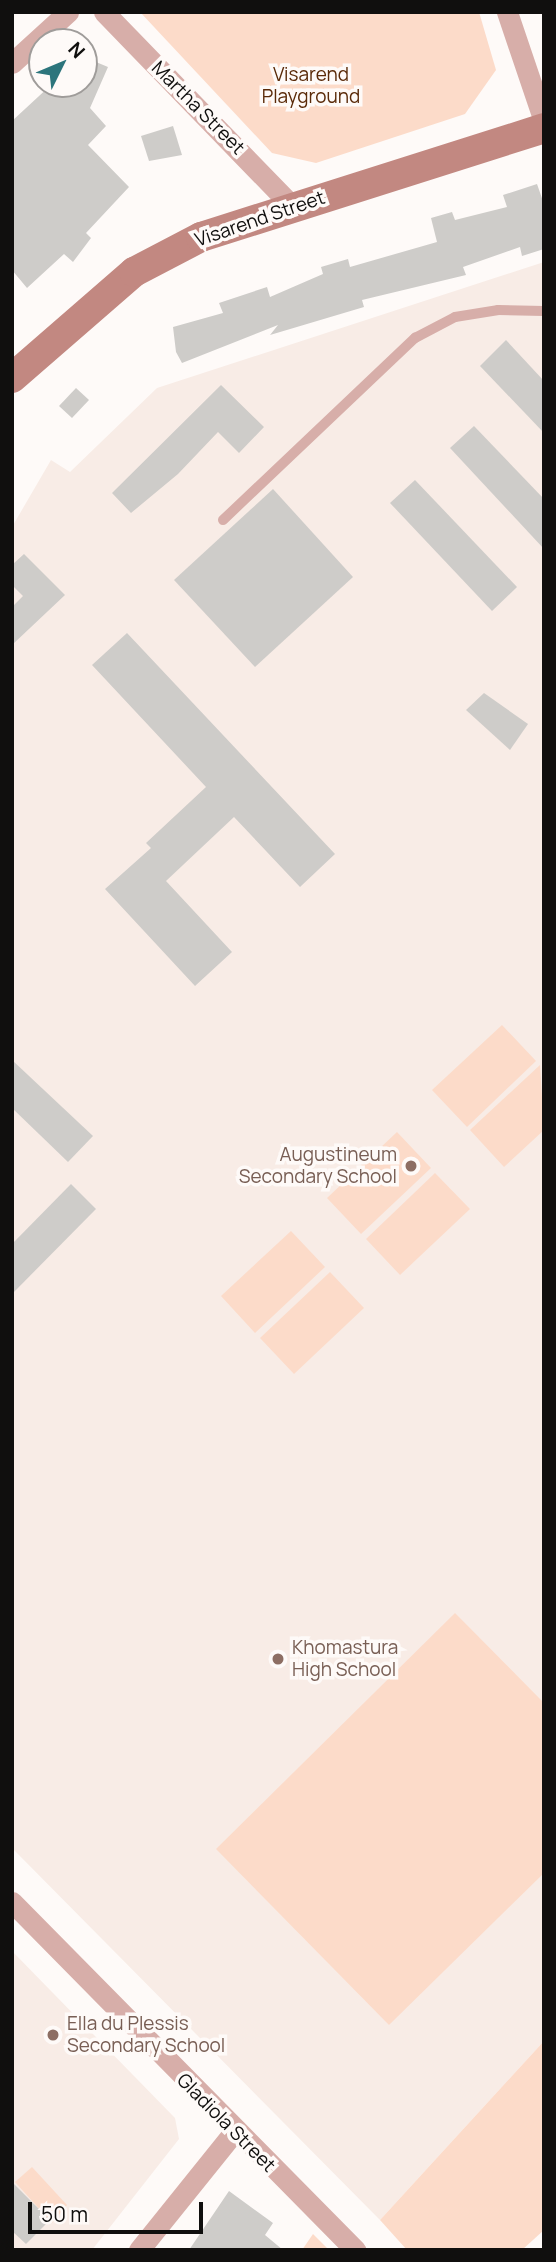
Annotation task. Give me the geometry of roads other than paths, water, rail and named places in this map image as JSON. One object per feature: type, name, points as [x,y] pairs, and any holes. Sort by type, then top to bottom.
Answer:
[{"type":"street","points":[[12,63],[68,12]]},
{"type":"street","name":"Martha Street","points":[[104,12],[291,205]]},
{"type":"street","points":[[507,12],[544,121]]},
{"type":"street","name":"Visarend Street","points":[[12,378],[134,272],[201,237],[291,205],[393,178],[544,128]]},
{"type":"street","name":"Gladiola Street","points":[[12,1902],[234,2132],[355,2250]]},
{"type":"street","points":[[139,2250],[234,2132]]},
{"type":"lane","points":[[223,520],[415,338],[455,317],[498,310],[544,311]]},
{"type":"place","name":"Augustineum Secondary School","points":[[411,1166]]},
{"type":"place","name":"Khomastura High School","points":[[278,1659]]},
{"type":"place","name":"Ella du Plessis Secondary School","points":[[53,2035]]},
{"type":"park label","name":"Visarend Playground","points":[[311,86]]}]
